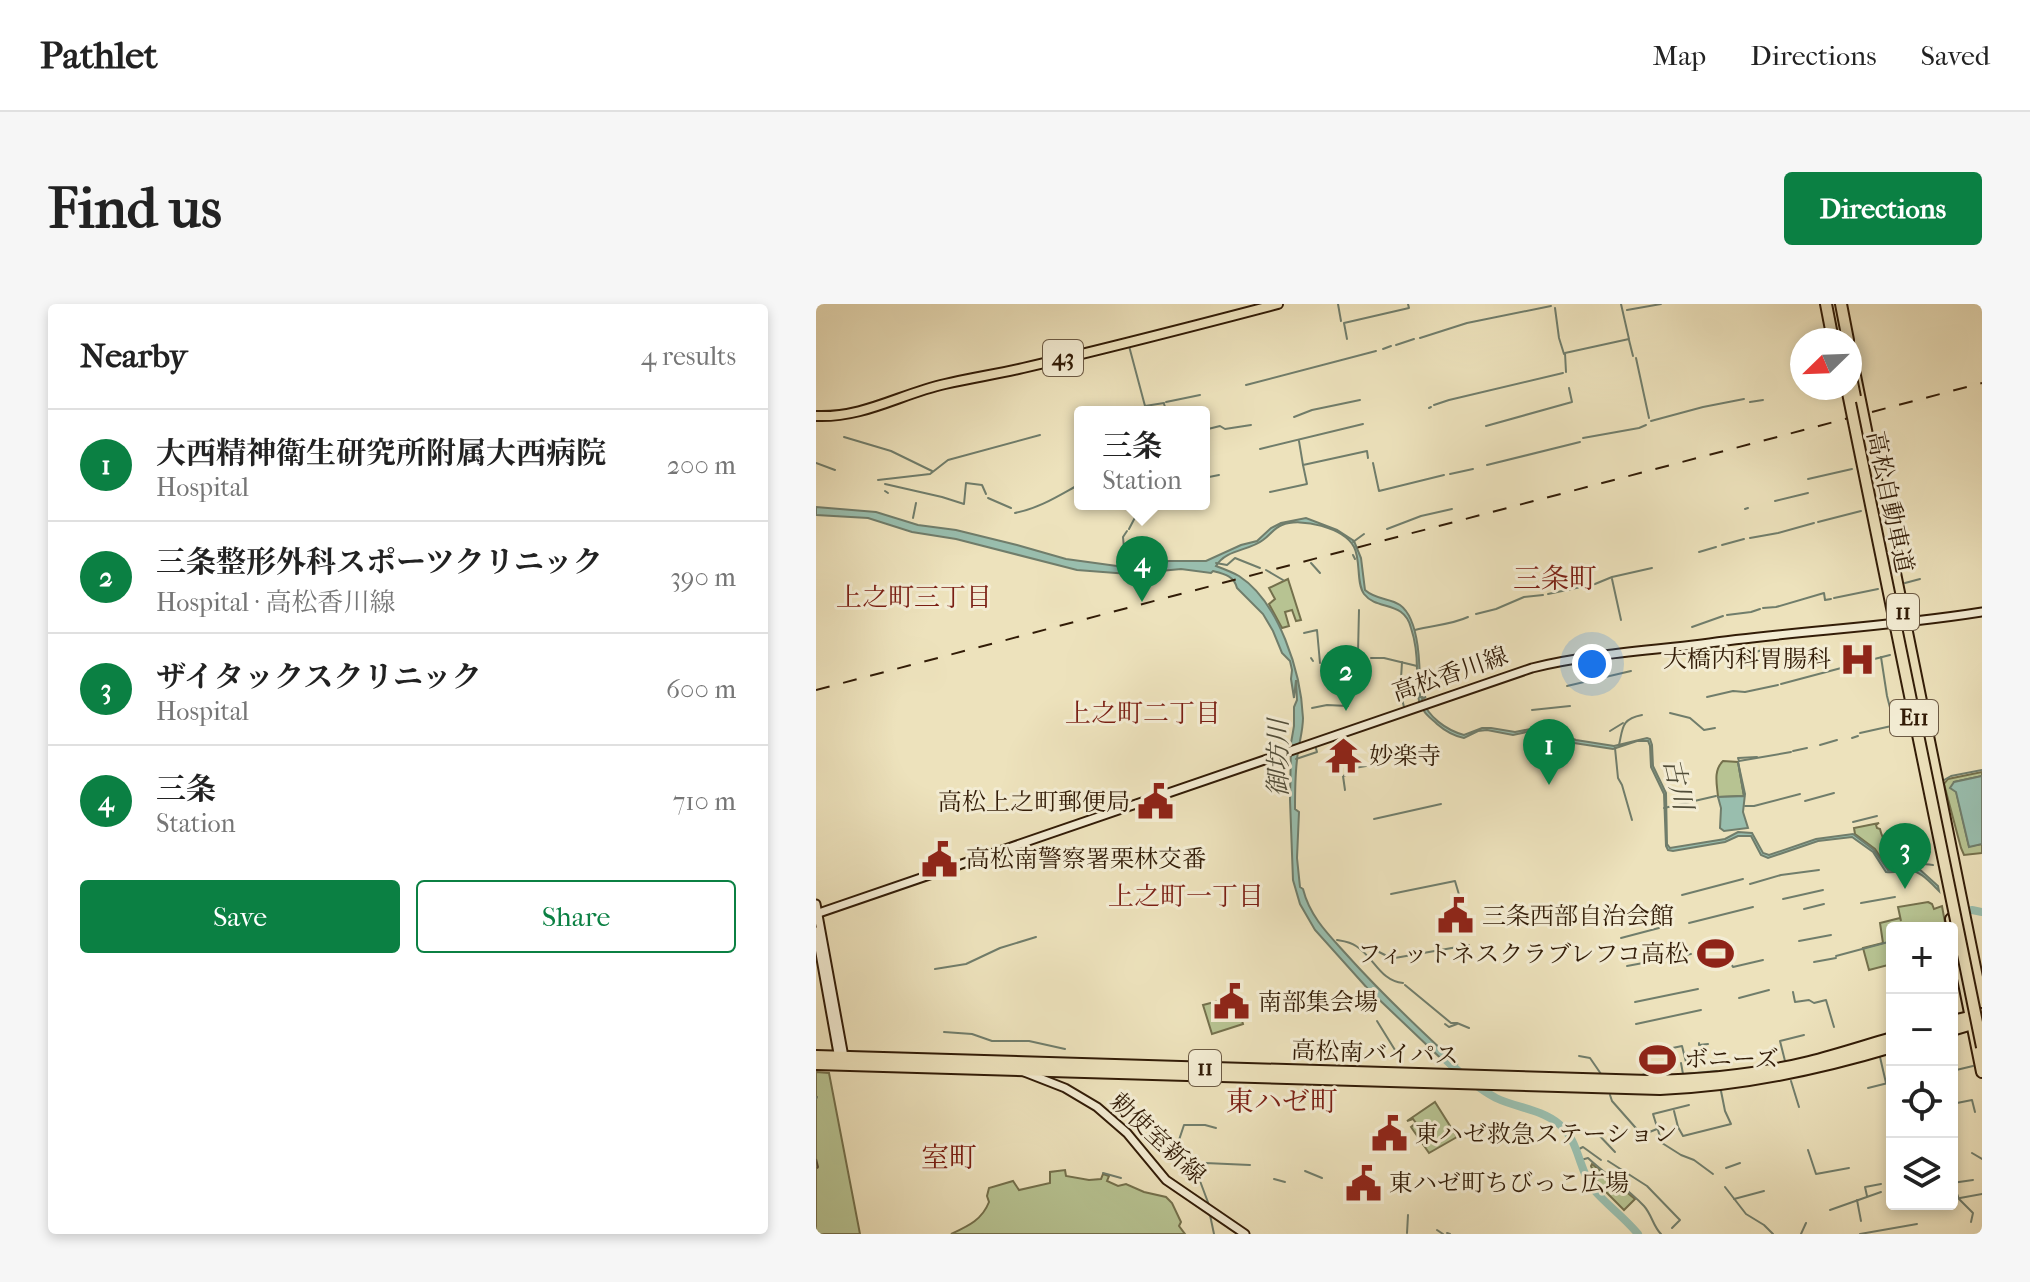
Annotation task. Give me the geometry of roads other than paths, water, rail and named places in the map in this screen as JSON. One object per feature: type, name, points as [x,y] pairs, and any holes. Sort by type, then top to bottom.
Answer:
[{"type":"highway","points":[[1828,304],[1833,328]]},
{"type":"highway","points":[[1839,304],[1844,328]]},
{"type":"highway","name":"11","points":[[1846,400],[1932,824],[1976,1017],[1982,1072]]},
{"type":"highway","name":"高松自動車道","points":[[1846,400],[1979,1043]]},
{"type":"highway","name":"高松自動車道","points":[[1855,400],[1976,1017]]},
{"type":"highway","name":"11","points":[[1860,400],[1982,1002]]},
{"type":"highway","points":[[1932,824],[1938,836],[1964,944],[1946,822]]},
{"type":"highway","points":[[1958,1020],[1966,1013],[1976,1017]]},
{"type":"highway","points":[[1958,1026],[1968,1030],[1979,1043]]},
{"type":"highway","name":"高松南バイパス","points":[[845,1060],[996,1061],[1640,1081],[1718,1078],[1765,1071],[1886,1040]]},
{"type":"highway","name":"高松南バイパス","points":[[845,1060],[1017,1069],[1649,1089],[1723,1085],[1788,1074],[1886,1049]]},
{"type":"highway","name":"11","points":[[816,1056],[845,1060]]},
{"type":"highway","name":"11","points":[[816,1064],[845,1060]]},
{"type":"main road","name":"43","points":[[816,416],[848,415],[944,384],[1037,365],[1278,304]]},
{"type":"main road","name":"高松香川線","points":[[817,910],[1509,674],[1565,660],[1619,652],[1982,612]]},
{"type":"main road","points":[[817,910],[845,1060]]},
{"type":"main road","points":[[816,931],[845,1060]]},
{"type":"main road","name":"勅使室新線","points":[[996,1061],[1065,1088],[1097,1107],[1127,1133],[1166,1180],[1245,1234]]},
{"type":"waterway","points":[[1338,304],[1341,321]]},
{"type":"waterway","points":[[1347,339],[1344,323],[1409,308],[1408,304]]},
{"type":"waterway","points":[[1566,372],[1565,353],[1629,339],[1621,304]]},
{"type":"waterway","points":[[1627,310],[1661,304]]},
{"type":"waterway","points":[[1420,338],[1467,323],[1551,306]]},
{"type":"waterway","points":[[1555,308],[1564,354]]},
{"type":"waterway","points":[[1396,345],[1414,339]]},
{"type":"waterway","points":[[1629,340],[1633,356]]},
{"type":"waterway","points":[[1129,346],[1145,406],[1164,403]]},
{"type":"waterway","points":[[1383,349],[1391,346]]},
{"type":"waterway","points":[[1246,385],[1376,351]]},
{"type":"waterway","points":[[1636,358],[1649,418]]},
{"type":"waterway","points":[[1434,405],[1563,373]]},
{"type":"waterway","points":[[1486,426],[1572,402],[1569,388]]},
{"type":"waterway","points":[[1166,402],[1200,395]]},
{"type":"waterway","points":[[1651,421],[1744,399]]},
{"type":"waterway","points":[[1294,417],[1360,400]]},
{"type":"waterway","points":[[1750,402],[1763,400]]},
{"type":"waterway","points":[[1260,449],[1363,424]]},
{"type":"waterway","points":[[1210,428],[1251,425]]},
{"type":"waterway","points":[[1583,438],[1646,425]]},
{"type":"waterway","points":[[878,480],[930,474],[948,460],[1040,435]]},
{"type":"waterway","points":[[844,437],[891,451],[932,471]]},
{"type":"waterway","points":[[1299,441],[1303,465]]},
{"type":"waterway","points":[[1487,465],[1580,442]]},
{"type":"waterway","points":[[1270,492],[1307,484],[1303,465],[1367,451],[1368,458]]},
{"type":"waterway","points":[[816,463],[835,470]]},
{"type":"waterway","points":[[1373,463],[1379,491],[1444,475]]},
{"type":"waterway","points":[[1450,474],[1473,469]]},
{"type":"waterway","points":[[1808,479],[1852,469]]},
{"type":"waterway","points":[[1210,477],[1219,475]]},
{"type":"waterway","points":[[885,484],[964,504],[966,483],[982,485],[986,494]]},
{"type":"waterway","points":[[1015,513],[1041,505],[1074,487]]},
{"type":"waterway","points":[[1775,501],[1808,493]]},
{"type":"waterway","points":[[988,498],[1011,508]]},
{"type":"waterway","points":[[913,518],[916,503]]},
{"type":"waterway","points":[[1387,529],[1421,516],[1452,509]]},
{"type":"waterway","points":[[1129,529],[1139,510]]},
{"type":"waterway","points":[[1818,522],[1861,511]]},
{"type":"waterway","points":[[1750,538],[1814,523]]},
{"type":"waterway","points":[[1124,548],[1123,537],[1127,531]]},
{"type":"waterway","points":[[1353,542],[1364,534]]},
{"type":"waterway","points":[[1722,545],[1744,539]]},
{"type":"waterway","points":[[1699,552],[1716,547]]},
{"type":"waterway","points":[[1353,555],[1355,559]]},
{"type":"waterway","points":[[1216,563],[1227,565],[1235,558],[1260,568]]},
{"type":"waterway","points":[[1311,563],[1320,573]]},
{"type":"waterway","points":[[1548,594],[1652,568]]},
{"type":"waterway","points":[[1266,570],[1283,580]]},
{"type":"waterway","points":[[1612,579],[1621,620]]},
{"type":"waterway","points":[[1905,583],[1920,579]]},
{"type":"waterway","points":[[1834,598],[1878,589]]},
{"type":"waterway","points":[[1763,608],[1824,593],[1825,600],[1831,599]]},
{"type":"waterway","points":[[1476,614],[1524,597],[1543,595]]},
{"type":"waterway","points":[[1727,615],[1760,609]]},
{"type":"waterway","points":[[1359,610],[1358,653],[1365,659]]},
{"type":"waterway","points":[[1692,627],[1723,616]]},
{"type":"waterway","points":[[1415,630],[1468,617]]},
{"type":"waterway","points":[[1304,633],[1317,630],[1320,663]]},
{"type":"waterway","points":[[1753,653],[1771,647]]},
{"type":"waterway","points":[[1847,666],[1890,655]]},
{"type":"waterway","points":[[1881,657],[1895,727]]},
{"type":"waterway","points":[[1371,658],[1417,666]]},
{"type":"waterway","points":[[1402,662],[1401,679],[1406,694],[1401,695],[1404,707]]},
{"type":"waterway","points":[[1781,684],[1845,667]]},
{"type":"waterway","points":[[1567,686],[1631,671]]},
{"type":"waterway","points":[[1707,697],[1778,685]]},
{"type":"waterway","points":[[1312,708],[1348,706]]},
{"type":"waterway","points":[[1532,710],[1570,706]]},
{"type":"waterway","points":[[1670,713],[1690,718],[1704,730],[1715,728]]},
{"type":"waterway","points":[[1619,745],[1622,729],[1627,722],[1642,715]]},
{"type":"waterway","points":[[1610,731],[1623,723]]},
{"type":"waterway","points":[[1860,733],[1905,723]]},
{"type":"waterway","points":[[1852,738],[1858,736]]},
{"type":"waterway","points":[[1337,738],[1341,752],[1360,750]]},
{"type":"waterway","points":[[1820,745],[1837,740]]},
{"type":"waterway","points":[[1296,759],[1317,752],[1315,745]]},
{"type":"waterway","points":[[1615,748],[1618,778],[1632,820]]},
{"type":"waterway","points":[[1793,751],[1807,748]]},
{"type":"waterway","points":[[1739,761],[1791,752]]},
{"type":"waterway","points":[[1739,761],[1738,758],[1757,757]]},
{"type":"waterway","points":[[1345,790],[1343,776],[1349,769],[1366,766]]},
{"type":"waterway","points":[[1944,780],[1982,770]]},
{"type":"waterway","points":[[1805,801],[1834,793]]},
{"type":"waterway","points":[[1745,806],[1800,794]]},
{"type":"waterway","points":[[1664,808],[1716,796]]},
{"type":"waterway","points":[[1374,819],[1441,804]]},
{"type":"waterway","points":[[1853,822],[1877,816]]},
{"type":"waterway","points":[[1920,850],[1922,854],[1930,852]]},
{"type":"waterway","name":"古川","points":[[1899,873],[1919,865],[1933,865]]},
{"type":"waterway","points":[[1750,884],[1781,875],[1819,870]]},
{"type":"waterway","points":[[1682,895],[1743,879]]},
{"type":"waterway","points":[[1391,894],[1455,881],[1460,898]]},
{"type":"waterway","points":[[1783,899],[1823,890]]},
{"type":"waterway","points":[[1861,903],[1895,897]]},
{"type":"waterway","points":[[1804,909],[1824,904]]},
{"type":"waterway","points":[[1689,923],[1753,907]]},
{"type":"waterway","name":"古川","points":[[1972,910],[1982,912]]},
{"type":"waterway","points":[[1621,938],[1659,928]]},
{"type":"waterway","points":[[1799,941],[1831,935]]},
{"type":"waterway","points":[[935,969],[966,964],[1000,948],[1036,937]]},
{"type":"waterway","points":[[1337,940],[1354,945],[1388,978],[1403,983]]},
{"type":"waterway","points":[[1836,956],[1886,943]]},
{"type":"waterway","points":[[1377,951],[1389,959],[1469,945]]},
{"type":"waterway","points":[[1627,966],[1691,954]]},
{"type":"waterway","points":[[1814,962],[1836,958]]},
{"type":"waterway","points":[[1730,962],[1733,967],[1763,960]]},
{"type":"waterway","points":[[1405,985],[1451,1023],[1469,1028]]},
{"type":"waterway","points":[[1635,1002],[1698,989]]},
{"type":"waterway","points":[[1739,998],[1769,990]]},
{"type":"waterway","points":[[1793,992],[1795,1002],[1826,1000],[1834,1027]]},
{"type":"waterway","points":[[1636,1024],[1701,1010]]},
{"type":"waterway","points":[[1377,1021],[1395,1050]]},
{"type":"waterway","points":[[1445,1024],[1449,1027],[1457,1024]]},
{"type":"waterway","points":[[944,1032],[972,1034],[992,1041],[1029,1041],[1065,1049]]},
{"type":"waterway","points":[[1785,1061],[1780,1041],[1804,1035]]},
{"type":"waterway","points":[[1699,1043],[1708,1044]]},
{"type":"waterway","points":[[1644,1054],[1682,1046],[1686,1062]]},
{"type":"waterway","points":[[1579,1056],[1590,1058],[1601,1074]]},
{"type":"waterway","points":[[1880,1057],[1886,1083]]},
{"type":"waterway","name":"御坊川","points":[[1446,1060],[1496,1098],[1545,1115],[1559,1124],[1571,1139],[1594,1190],[1638,1234]]},
{"type":"waterway","points":[[1681,1063],[1683,1074],[1717,1071]]},
{"type":"waterway","points":[[1958,1070],[1973,1066]]},
{"type":"waterway","points":[[1791,1081],[1799,1107]]},
{"type":"waterway","points":[[1868,1088],[1886,1084]]},
{"type":"waterway","points":[[1674,1111],[1683,1136],[1731,1124],[1721,1091]]},
{"type":"waterway","points":[[1610,1095],[1642,1135],[1657,1129]]},
{"type":"waterway","points":[[1958,1103],[1972,1100],[1975,1112]]},
{"type":"waterway","points":[[1689,1105],[1653,1114],[1662,1143],[1713,1174]]},
{"type":"waterway","points":[[1177,1146],[1184,1125],[1216,1128]]},
{"type":"waterway","points":[[1595,1131],[1615,1152]]},
{"type":"waterway","points":[[1577,1150],[1583,1147],[1601,1160]]},
{"type":"waterway","points":[[1808,1150],[1816,1174],[1849,1168]]},
{"type":"waterway","points":[[1972,1153],[1982,1159]]},
{"type":"waterway","points":[[1581,1160],[1588,1158],[1637,1199],[1647,1209],[1661,1234]]},
{"type":"waterway","points":[[1608,1161],[1647,1186],[1680,1220],[1672,1228]]},
{"type":"waterway","points":[[1196,1168],[1205,1163],[1250,1165]]},
{"type":"waterway","points":[[1726,1168],[1740,1163]]},
{"type":"waterway","points":[[1305,1171],[1322,1178]]},
{"type":"waterway","points":[[1103,1173],[1121,1178]]},
{"type":"waterway","points":[[1274,1179],[1285,1182]]},
{"type":"waterway","points":[[1958,1182],[1973,1180]]},
{"type":"waterway","points":[[1200,1181],[1209,1205]]},
{"type":"waterway","points":[[1867,1196],[1865,1187],[1881,1184]]},
{"type":"waterway","points":[[1725,1187],[1746,1214],[1773,1234]]},
{"type":"waterway","points":[[1734,1199],[1764,1191]]},
{"type":"waterway","points":[[1830,1210],[1881,1192]]},
{"type":"waterway","points":[[1960,1198],[1982,1194]]},
{"type":"waterway","points":[[1958,1196],[1973,1213],[1971,1222]]},
{"type":"waterway","points":[[1857,1200],[1861,1221]]},
{"type":"waterway","points":[[1210,1215],[1214,1234]]},
{"type":"waterway","points":[[1407,1233],[1408,1215]]},
{"type":"waterway","points":[[1801,1234],[1806,1223]]},
{"type":"waterway","points":[[1860,1234],[1917,1224]]},
{"type":"waterway","points":[[1437,1230],[1443,1234]]},
{"type":"railway","points":[[816,690],[1982,383]]},
{"type":"place","name":"三条","points":[[1142,602]]},
{"type":"place","name":"大橋内科胃腸科","points":[[1857,659]]},
{"type":"place","name":"三条整形外科スポーツクリニック","points":[[1346,711]]},
{"type":"place","name":"妙楽寺","points":[[1343,756]]},
{"type":"place","name":"大西精神衛生研究所附属大西病院","points":[[1549,785]]},
{"type":"place","name":"高松上之町郵便局","points":[[1156,802]]},
{"type":"place","name":"高松南警察署栗林交番","points":[[940,859]]},
{"type":"place","name":"ザイタックスクリニック","points":[[1905,889]]},
{"type":"place","name":"三条西部自治会館","points":[[1456,916]]},
{"type":"place","name":"フィットネスクラブレフコ高松","points":[[1715,954]]},
{"type":"place","name":"南部集会場","points":[[1232,1002]]},
{"type":"place","name":"ボニーズ","points":[[1658,1059]]},
{"type":"place","name":"東ハゼ救急ステーション","points":[[1389,1134]]},
{"type":"place","name":"東ハゼ町ちびっこ広場","points":[[1363,1183]]},
{"type":"district","name":"三条町","points":[[1555,578]]},
{"type":"district","name":"上之町三丁目","points":[[914,597]]},
{"type":"district","name":"上之町二丁目","points":[[1143,713]]},
{"type":"district","name":"上之町一丁目","points":[[1186,896]]},
{"type":"district","name":"東ハゼ町","points":[[1282,1101]]},
{"type":"district","name":"室町","points":[[949,1157]]}]
